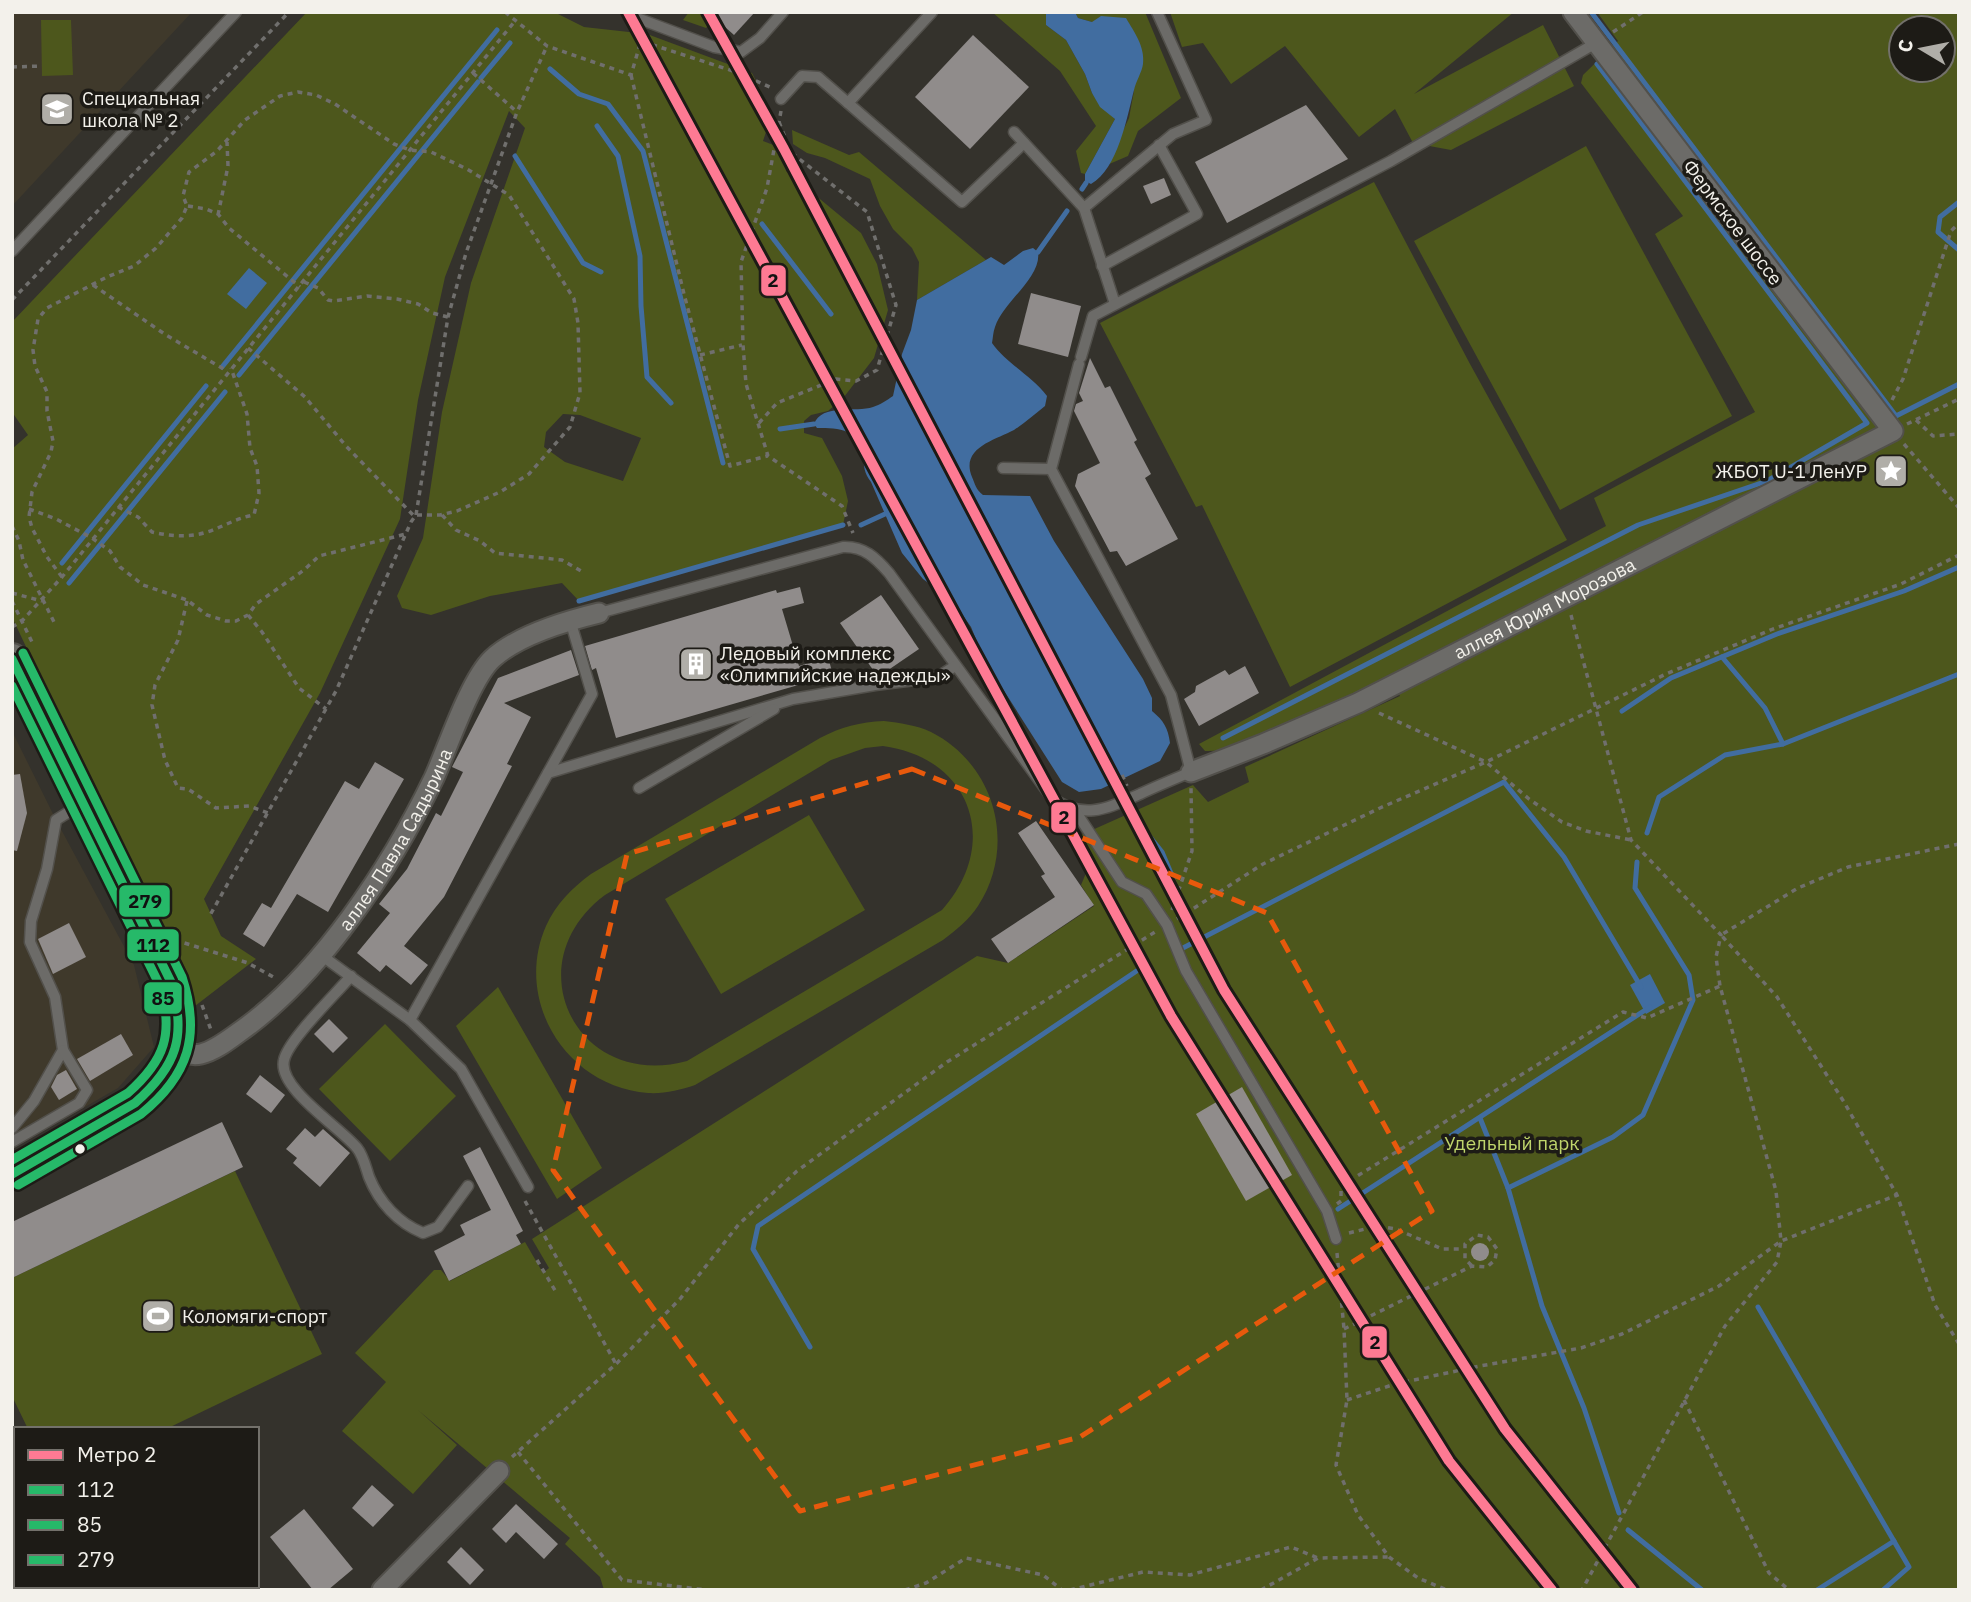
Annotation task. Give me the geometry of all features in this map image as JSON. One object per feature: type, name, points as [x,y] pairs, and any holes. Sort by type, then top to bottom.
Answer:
[{"type":"street","name":"Фермское шоссе","points":[[1573,12],[1889,426]]},
{"type":"street","name":"аллея Юрия Морозова","points":[[1191,772],[1358,703],[1566,597],[1889,426]]},
{"type":"street","name":"аллея Павла Садырина","points":[[175,1050],[199,1054],[211,1051],[231,1038],[262,1016],[321,955],[403,838],[434,777],[477,679],[491,660],[509,646],[570,620],[599,612]]},
{"type":"street","points":[[12,658],[171,982],[180,1017],[180,1034],[175,1050],[159,1080],[135,1103],[12,1174]]},
{"type":"street","points":[[382,1590],[499,1471]]},
{"type":"lane","points":[[12,251],[236,12]]},
{"type":"lane","points":[[629,12],[637,18],[713,47],[741,52],[760,38],[783,12]]},
{"type":"lane","points":[[848,103],[932,12]]},
{"type":"lane","points":[[1084,208],[1173,134],[1206,120],[1157,12]]},
{"type":"lane","points":[[599,612],[843,547],[859,548],[872,556],[889,573],[1052,798],[1074,809],[1105,809],[1191,772],[1171,695],[1051,469],[1093,316],[1391,161],[1596,43]]},
{"type":"lane","points":[[781,99],[799,79],[807,75],[818,77],[961,202],[1024,143]]},
{"type":"lane","points":[[1014,132],[1084,208],[1115,304]]},
{"type":"lane","points":[[1102,266],[1198,214],[1159,145]]},
{"type":"lane","points":[[1003,468],[1051,469]]},
{"type":"lane","points":[[410,1020],[592,694],[570,620]]},
{"type":"lane","points":[[548,773],[789,701],[875,685],[938,677],[955,666]]},
{"type":"lane","points":[[639,788],[789,701]]},
{"type":"lane","points":[[12,1142],[79,1103],[87,1090],[63,1050],[55,997],[30,942],[31,921],[47,869],[56,820],[83,803]]},
{"type":"lane","points":[[1074,809],[1122,881],[1146,894],[1167,925],[1186,971],[1327,1211],[1336,1239]]},
{"type":"lane","points":[[321,955],[410,1020],[461,1069],[528,1187]]},
{"type":"lane","points":[[351,976],[292,1044],[284,1059],[284,1073],[294,1089],[359,1149],[376,1194],[405,1226],[423,1233],[438,1227],[468,1186]]},
{"type":"lane","points":[[12,1128],[34,1101],[63,1050]]},
{"type":"path","points":[[12,300],[289,12]]},
{"type":"path","points":[[505,12],[548,46],[631,75]]},
{"type":"path","points":[[1596,43],[1643,12]]},
{"type":"path","points":[[12,627],[42,601],[62,577],[515,21]]},
{"type":"path","points":[[768,456],[730,466],[631,75],[641,41],[739,73],[778,91],[781,99],[779,121],[767,188],[741,262],[746,384],[768,456],[842,506],[859,548]]},
{"type":"path","points":[[209,918],[336,691],[416,516],[448,317],[466,253],[490,184],[520,104],[548,46]]},
{"type":"path","points":[[12,67],[42,66]]},
{"type":"path","points":[[472,73],[517,112]]},
{"type":"path","points":[[62,577],[47,557],[32,528],[29,509],[32,492],[51,452],[53,441],[47,411],[47,392],[35,366],[33,350],[38,319],[47,308],[134,266],[156,248],[182,218],[187,206],[184,196],[189,172],[217,151],[245,120],[280,96],[298,92],[316,95],[335,104],[394,144],[410,150],[431,152],[467,169],[509,195],[574,299],[578,323],[580,393],[570,427],[529,474],[457,511],[416,516],[346,446],[305,397],[248,348]]},
{"type":"path","points":[[779,121],[790,152]]},
{"type":"path","points":[[218,215],[228,166],[227,139]]},
{"type":"path","points":[[758,423],[777,404],[836,379],[856,381],[877,370],[895,305],[867,212],[775,140]]},
{"type":"path","points":[[187,206],[205,209],[218,215],[229,228],[300,287]]},
{"type":"path","points":[[1889,426],[1951,231],[1959,223]]},
{"type":"path","points":[[303,282],[318,288],[328,300],[367,296],[397,299],[418,304],[432,313],[448,317]]},
{"type":"path","points":[[93,285],[166,335],[229,370],[247,414],[250,448],[257,466],[259,493],[254,515],[242,517],[208,532],[186,536],[152,532],[138,517],[118,506]]},
{"type":"path","points":[[700,355],[743,345]]},
{"type":"path","points":[[1889,426],[1916,420],[1959,399]]},
{"type":"path","points":[[1916,420],[1933,436],[1959,434]]},
{"type":"path","points":[[1889,426],[1959,508]]},
{"type":"path","points":[[29,509],[57,519],[92,538],[110,551],[120,567],[143,585],[187,600],[216,619],[236,621],[248,615],[256,604],[319,556],[406,534]]},
{"type":"path","points":[[442,514],[456,530],[480,541],[495,553],[562,560],[583,572]]},
{"type":"path","points":[[12,526],[23,560],[55,624]]},
{"type":"path","points":[[499,1471],[616,1364],[680,1299],[739,1224],[797,1171],[947,1062],[1132,945],[1263,864],[1380,808],[1486,762],[1666,674],[1773,629],[1901,584],[1959,555]]},
{"type":"path","points":[[12,593],[42,601]]},
{"type":"path","points":[[1566,597],[1631,840],[1777,997],[1844,1102],[1897,1195],[1935,1305],[1959,1344]]},
{"type":"path","points":[[187,600],[178,640],[155,685],[152,705],[165,760],[178,788],[188,789],[216,808],[249,806],[268,813]]},
{"type":"path","points":[[248,615],[299,688],[326,709]]},
{"type":"path","points":[[1358,703],[1486,762],[1529,799],[1562,822],[1586,831],[1631,840]]},
{"type":"path","points":[[1167,925],[1192,851],[1191,772]]},
{"type":"path","points":[[1122,775],[1125,781]]},
{"type":"path","points":[[1582,1590],[1724,1326],[1777,1262],[1781,1241],[1776,1191],[1720,986],[1716,957],[1721,935],[1798,888],[1847,867],[1959,844]]},
{"type":"path","points":[[1104,899],[1132,945]]},
{"type":"path","points":[[173,940],[248,963],[277,979]]},
{"type":"path","points":[[1327,1211],[1341,1201],[1340,1186],[1623,1012],[1647,1018],[1720,986]]},
{"type":"path","points":[[528,1187],[525,1202],[616,1364]]},
{"type":"path","points":[[1347,1400],[1395,1384],[1581,1348],[1622,1335],[1719,1286],[1781,1241],[1897,1195]]},
{"type":"path","points":[[1447,1590],[1418,1577],[1389,1557],[1358,1515],[1336,1465],[1347,1400],[1336,1239],[1360,1229],[1377,1226],[1405,1231],[1442,1249],[1464,1249]]},
{"type":"path","points":[[1477,1235],[1488,1237],[1495,1244],[1497,1255],[1492,1264],[1482,1268],[1472,1266],[1465,1259],[1464,1249],[1468,1240],[1477,1235]]},
{"type":"path","points":[[537,1260],[556,1292]]},
{"type":"path","points":[[1344,1329],[1472,1266]]},
{"type":"path","points":[[1684,1400],[1769,1573],[1788,1590]]},
{"type":"path","points":[[517,1452],[622,1580],[707,1590]]},
{"type":"path","points":[[1070,1590],[1143,1572],[1190,1575],[1291,1547],[1318,1558],[1389,1557]]},
{"type":"path","points":[[905,1590],[926,1583],[966,1558],[1043,1574],[1062,1590]]},
{"type":"path","points":[[1261,1590],[1318,1558]]},
{"type":"highlighted area","points":[[912,769],[1267,913],[1432,1211],[1080,1437],[800,1511],[553,1170],[627,854]]},
{"type":"shaded area","name":"Специальная школа № 2","points":[[12,12],[192,12],[12,206]]},
{"type":"shaded area","points":[[12,731],[56,820],[134,965],[154,1047],[118,1088],[12,1149]]},
{"type":"green space","points":[[307,12],[554,12],[584,27],[647,34],[752,73],[772,114],[763,141],[784,149],[786,171],[861,233],[877,264],[888,310],[874,358],[844,397],[828,411],[811,415],[804,421],[804,433],[822,438],[842,476],[848,501],[843,525],[579,601],[562,583],[490,596],[431,615],[402,608],[397,596],[423,538],[442,412],[471,283],[525,128],[509,111],[445,277],[418,400],[400,519],[320,693],[204,899],[221,936],[256,959],[195,1006],[12,617],[12,449],[28,435],[12,412],[12,322]],"holes":[[[563,414],[580,415],[641,438],[623,481],[565,462],[544,447],[546,432]]]},
{"type":"green space","points":[[689,12],[706,12],[711,17],[707,22],[709,25],[706,28],[683,20]]},
{"type":"green space","points":[[992,12],[1046,12],[1046,25],[1066,40],[1092,93],[1115,119],[1085,174],[1081,173],[1076,151],[1096,126],[1060,71]]},
{"type":"green space","points":[[1075,12],[1145,12],[1181,98],[1138,131],[1128,156],[1107,165],[1129,118],[1134,91],[1092,22],[1078,18]]},
{"type":"green space","points":[[1170,12],[1514,12],[1414,94],[1543,25],[1574,86],[1451,150],[1413,143],[1395,109],[1359,137],[1285,46],[1231,84],[1203,43],[1182,47]]},
{"type":"green space","name":"Удельный парк","points":[[1597,12],[1959,12],[1959,1590],[604,1590],[600,1577],[565,1544],[570,1538],[418,1410],[457,1445],[413,1494],[342,1431],[386,1382],[355,1353],[434,1270],[441,1270],[450,1281],[525,1242],[543,1273],[549,1268],[532,1239],[977,956],[1008,963],[1094,906],[1081,885],[1089,866],[1072,839],[1193,785],[1208,802],[1249,782],[1245,767],[1400,696],[1390,676],[1271,734],[1223,749],[1205,751],[1199,744],[1606,526],[1594,498],[1755,412],[1655,234],[1683,216],[1581,83],[1583,75],[1618,41]]},
{"type":"green space","points":[[41,20],[71,20],[73,75],[42,76]]},
{"type":"green space","points":[[792,130],[849,155],[859,152],[986,260],[917,300],[919,262],[912,248],[893,229],[880,206],[870,179],[825,158],[807,153],[793,144]]},
{"type":"green space","points":[[1586,146],[1732,416],[1560,510],[1414,241]]},
{"type":"green space","points":[[1374,182],[1567,540],[1290,687],[1202,505],[1196,507],[1100,323]]},
{"type":"green space","points":[[875,722],[902,724],[931,732],[953,746],[971,765],[985,786],[994,809],[996,858],[990,883],[971,916],[943,940],[695,1085],[654,1093],[619,1087],[593,1075],[571,1057],[554,1035],[542,1010],[537,983],[538,954],[546,926],[565,897],[591,874],[820,738],[851,726]],"holes":[[[883,746],[914,754],[938,767],[956,786],[968,808],[973,832],[970,858],[960,884],[942,910],[687,1061],[648,1065],[615,1057],[588,1040],[570,1015],[562,985],[564,954],[578,923],[605,895],[831,760],[865,748]]]},
{"type":"green space","points":[[809,815],[865,910],[721,994],[665,899]]},
{"type":"green space","points":[[498,987],[602,1168],[557,1199],[456,1026]]},
{"type":"green space","points":[[385,1024],[456,1096],[390,1161],[319,1089]]},
{"type":"green space","name":"Коломяги-спорт","points":[[235,1171],[322,1354],[170,1427],[27,1427],[12,1396],[12,1278]]},
{"type":"water","points":[[1046,12],[1075,12],[1078,18],[1092,22],[1101,16],[1126,18],[1142,51],[1142,67],[1120,142],[1108,167],[1091,184],[1085,181],[1085,174],[1115,119],[1100,107],[1066,40],[1046,25]]},
{"type":"water","points":[[1033,248],[1038,252],[1034,271],[999,318],[992,343],[1047,396],[1045,406],[1014,430],[981,446],[971,459],[972,477],[983,495],[1030,496],[1054,541],[1143,679],[1152,698],[1152,711],[1165,725],[1170,743],[1160,761],[1101,789],[1079,792],[1062,782],[985,661],[971,627],[953,601],[923,579],[902,553],[866,473],[858,440],[848,432],[817,428],[814,424],[824,413],[866,409],[893,396],[917,300],[991,257],[1004,265],[1023,251]]},
{"type":"water","points":[[249,268],[267,283],[246,309],[227,294]]},
{"type":"water","points":[[1650,974],[1665,1003],[1646,1014],[1630,985]]},
{"type":"building","points":[[708,12],[755,12],[734,35]]},
{"type":"building","points":[[973,35],[1029,87],[970,149],[915,97]]},
{"type":"building","points":[[1306,105],[1348,159],[1227,223],[1195,162]]},
{"type":"building","points":[[1164,178],[1171,195],[1151,204],[1143,186]]},
{"type":"building","points":[[1031,293],[1081,306],[1068,357],[1018,344]]},
{"type":"building","points":[[1090,358],[1105,388],[1110,386],[1137,440],[1134,442],[1151,474],[1145,478],[1178,539],[1126,566],[1117,551],[1110,552],[1075,486],[1078,474],[1100,463],[1074,411],[1076,404],[1083,401],[1079,393]]},
{"type":"building","name":"Ледовый комплекс «Олимпийские надежды»","points":[[800,587],[804,603],[782,609],[799,666],[828,657],[833,675],[616,738],[596,668],[592,670],[585,646],[776,590],[777,593]]},
{"type":"building","points":[[881,595],[919,649],[878,677],[840,623]]},
{"type":"building","points":[[571,650],[579,675],[504,703],[531,717],[507,764],[512,766],[444,897],[404,946],[428,965],[411,985],[386,965],[380,972],[357,953],[390,913],[379,904],[407,869],[436,813],[441,816],[463,772],[452,767],[498,678]]},
{"type":"building","points":[[1245,666],[1259,693],[1199,726],[1184,699],[1195,692],[1196,686],[1225,670],[1229,675]]},
{"type":"building","points":[[375,762],[404,779],[328,912],[297,894],[264,947],[243,934],[262,903],[271,908],[345,781],[359,789]]},
{"type":"building","points":[[20,774],[27,813],[17,851],[12,850],[12,775]]},
{"type":"building","points":[[1036,821],[1094,905],[1008,963],[991,939],[1055,897],[1041,876],[1045,874],[1018,833]]},
{"type":"building","points":[[69,923],[86,957],[53,974],[38,939]]},
{"type":"building","points":[[329,1019],[348,1038],[333,1053],[314,1034]]},
{"type":"building","points":[[121,1034],[133,1055],[90,1081],[77,1059]]},
{"type":"building","points":[[66,1070],[77,1089],[59,1100],[51,1087],[57,1075]]},
{"type":"building","points":[[260,1075],[285,1095],[271,1113],[246,1094]]},
{"type":"building","points":[[1242,1087],[1292,1175],[1246,1201],[1196,1114]]},
{"type":"building","points":[[222,1122],[243,1167],[12,1278],[12,1222]]},
{"type":"building","points":[[305,1128],[315,1137],[323,1129],[350,1153],[320,1187],[293,1163],[297,1158],[286,1149]]},
{"type":"building","points":[[480,1147],[523,1231],[516,1235],[521,1244],[449,1281],[434,1251],[465,1235],[460,1225],[491,1210],[463,1156]]},
{"type":"building","points":[[1480,1243],[1486,1246],[1489,1252],[1486,1258],[1480,1261],[1474,1258],[1471,1252],[1474,1246]]},
{"type":"building","points":[[372,1485],[394,1505],[373,1527],[352,1508]]},
{"type":"building","points":[[516,1504],[558,1544],[544,1559],[516,1532],[506,1543],[492,1529]]},
{"type":"building","points":[[304,1509],[353,1569],[328,1590],[313,1590],[270,1537]]},
{"type":"building","points":[[461,1547],[484,1570],[470,1585],[447,1562]]},
{"type":"waterway","points":[[1591,12],[1896,416],[1959,384]]},
{"type":"waterway","points":[[222,367],[497,30]]},
{"type":"waterway","points":[[481,78],[510,43]]},
{"type":"waterway","points":[[1223,738],[1638,525],[1767,481],[1867,423],[1597,64]]},
{"type":"waterway","points":[[550,69],[579,94],[608,104],[643,151],[723,463]]},
{"type":"waterway","points":[[239,375],[478,82]]},
{"type":"waterway","points":[[597,126],[618,156],[640,256],[647,377],[671,403]]},
{"type":"waterway","points":[[515,156],[583,263],[601,272]]},
{"type":"waterway","points":[[1082,189],[1086,183]]},
{"type":"waterway","points":[[1959,202],[1940,217],[1938,232],[1959,250]]},
{"type":"waterway","points":[[1038,252],[1067,211]]},
{"type":"waterway","points":[[762,224],[831,314]]},
{"type":"waterway","points":[[62,563],[206,386]]},
{"type":"waterway","points":[[69,583],[225,392]]},
{"type":"waterway","points":[[780,429],[814,424]]},
{"type":"waterway","points":[[861,525],[885,514]]},
{"type":"waterway","points":[[579,601],[843,525]]},
{"type":"waterway","points":[[1622,711],[1671,678],[1777,634],[1904,591],[1959,567]]},
{"type":"waterway","points":[[1722,657],[1765,708],[1783,744]]},
{"type":"waterway","points":[[1647,833],[1659,797],[1725,755],[1783,744],[1959,674]]},
{"type":"waterway","points":[[1181,949],[1504,782],[1564,857],[1641,987]]},
{"type":"waterway","points":[[1134,817],[1162,852],[1173,878]]},
{"type":"waterway","points":[[1508,1188],[1613,1137],[1643,1115],[1693,1000],[1689,975],[1635,888],[1637,862]]},
{"type":"waterway","points":[[810,1347],[753,1249],[758,1226],[1144,966]]},
{"type":"waterway","points":[[1338,1209],[1650,1007]]},
{"type":"waterway","points":[[1480,1118],[1508,1188],[1542,1306],[1584,1408],[1619,1513]]},
{"type":"waterway","points":[[1758,1307],[1909,1567],[1883,1590]]},
{"type":"waterway","points":[[1628,1530],[1702,1590]]},
{"type":"waterway","points":[[1817,1590],[1894,1541]]},
{"type":"metro line","name":"2","points":[[628,12],[1171,1016],[1449,1461],[1552,1590]]},
{"type":"metro line","name":"2","points":[[708,12],[784,149],[1224,990],[1505,1429],[1632,1590]]},
{"type":"transit line","name":"279","points":[[18,1185],[141,1114],[157,1099],[180,1069],[190,1036],[188,998],[182,977],[23,653]]},
{"type":"transit line","name":"112","points":[[12,659],[171,982],[178,1018],[178,1034],[169,1063],[161,1076],[135,1103],[12,1174]]},
{"type":"transit line","name":"85","points":[[12,686],[160,986],[166,1018],[166,1032],[158,1057],[151,1069],[128,1093],[12,1160]]},
{"type":"place","name":"Специальная школа № 2","points":[[57,109]]},
{"type":"place","name":"ЖБОТ U-1 ЛенУР","points":[[1891,471]]},
{"type":"place","name":"Ледовый комплекс «Олимпийские надежды»","points":[[696,664]]},
{"type":"place","name":"Коломяги-спорт","points":[[158,1316]]}]
